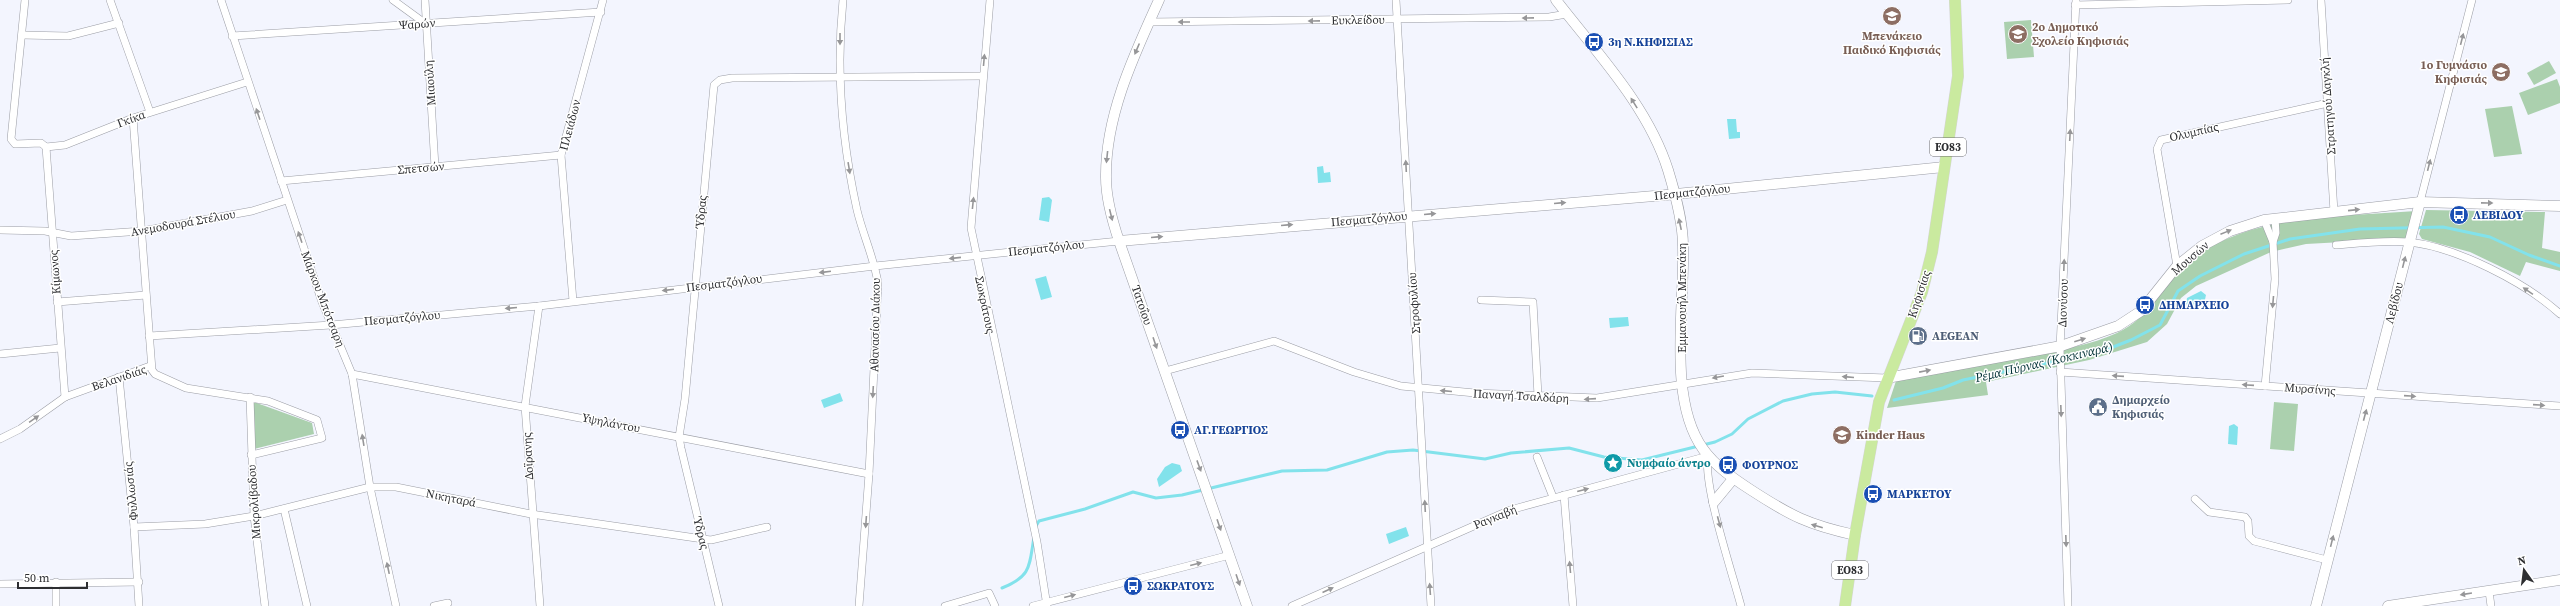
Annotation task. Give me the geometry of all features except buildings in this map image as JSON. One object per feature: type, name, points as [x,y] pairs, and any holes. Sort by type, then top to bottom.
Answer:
[{"type":"main road","name":"Κηφισίας","points":[[1845,606],[1855,534],[1879,402],[1924,282],[1935,234],[1958,76],[1955,0]]},
{"type":"street","points":[[25,0],[22,35],[68,36],[119,23]]},
{"type":"street","points":[[110,0],[150,112]]},
{"type":"street","name":"Μάρκου Μπότσαρη","points":[[221,0],[287,200],[331,325],[352,374],[370,487],[396,606]]},
{"type":"street","points":[[393,0],[426,24]]},
{"type":"street","name":"Μιαούλη","points":[[425,0],[435,167]]},
{"type":"street","name":"Πλειάδων","points":[[572,301],[562,155],[603,0]]},
{"type":"street","name":"Αθανασίου Διάκου","points":[[843,0],[840,76],[852,186],[858,212],[875,266],[877,308],[869,474],[859,606]]},
{"type":"street","name":"Σωκράτους","points":[[990,0],[971,228],[975,256],[1034,529],[1047,604]]},
{"type":"street","name":"Τατοΐου","points":[[1159,0],[1119,98],[1109,142],[1107,190],[1119,241],[1247,606]]},
{"type":"street","name":"Στροφυλίου","points":[[1396,0],[1432,606]]},
{"type":"street","name":"Εμμανουήλ Μπενάκη","points":[[1556,0],[1642,115],[1666,164],[1674,193],[1684,245],[1682,383],[1688,416],[1698,442],[1708,456],[1733,479],[1784,512],[1802,521],[1855,534]]},
{"type":"street","points":[[2076,2],[2288,0]]},
{"type":"street","name":"Στρατηγού Δαγκλή","points":[[2321,0],[2334,212]]},
{"type":"street","name":"Λεβίδου","points":[[2316,606],[2472,0]]},
{"type":"street","name":"Διονύσου","points":[[2068,606],[2060,347],[2076,2]]},
{"type":"street","name":"Ψαρών","points":[[232,36],[601,12]]},
{"type":"street","name":"Ευκλείδου","points":[[1149,22],[1550,17],[1567,14]]},
{"type":"street","name":"Γκίκα","points":[[22,35],[11,139],[15,144],[41,143],[46,147],[66,144],[150,112],[247,82]]},
{"type":"street","name":"Ύδρας","points":[[719,606],[679,437],[685,399],[694,287],[714,85],[720,80],[732,78],[983,76]]},
{"type":"street","name":"Ολυμπίας","points":[[2177,266],[2157,149],[2161,140],[2328,102]]},
{"type":"street","points":[[133,118],[142,231],[150,366]]},
{"type":"street","name":"Κίμωνος","points":[[46,147],[60,348],[65,398]]},
{"type":"street","name":"Σπετσών","points":[[281,181],[562,155]]},
{"type":"street","name":"Πεσματζόγλου","points":[[149,336],[331,325],[539,306],[875,266],[1119,241],[1674,193],[1944,166]]},
{"type":"street","name":"Ανεμοδουρά Στέλιου","points":[[0,230],[45,231],[53,234],[71,236],[142,231],[252,211],[287,200]]},
{"type":"street","name":"Μουσών","points":[[1885,383],[2060,347],[2118,326],[2131,319],[2141,311],[2177,266],[2217,236],[2264,220],[2420,202],[2560,206]]},
{"type":"street","points":[[2273,242],[2276,233],[2275,218]]},
{"type":"street","points":[[2264,220],[2273,242],[2275,263],[2266,386]]},
{"type":"street","points":[[2336,245],[2409,242],[2473,261],[2512,280],[2560,314]]},
{"type":"street","points":[[57,302],[146,295]]},
{"type":"street","points":[[1481,300],[1533,302],[1538,396]]},
{"type":"street","name":"Δοϊρανης","points":[[539,306],[525,406],[531,514],[540,606]]},
{"type":"street","name":"Παναγή Τσαλδάρη","points":[[1165,371],[1274,341],[1354,372],[1420,389],[1597,398],[1682,383],[1752,373],[1885,383]]},
{"type":"street","points":[[0,354],[60,348]]},
{"type":"street","name":"Βελανιδιάς","points":[[0,439],[20,429],[65,398],[150,366],[154,374],[186,388],[268,401],[317,420],[322,438],[251,455]]},
{"type":"street","name":"Μυρσίνης","points":[[2060,368],[2266,386],[2560,406]]},
{"type":"street","name":"Υψηλάντου","points":[[352,374],[525,406],[869,474]]},
{"type":"street","name":"Φυλλωσιάς","points":[[120,377],[139,582],[138,606]]},
{"type":"street","name":"Μικρολίβαδου","points":[[250,397],[254,516],[265,606]]},
{"type":"street","points":[[1708,456],[1706,466],[1741,606]]},
{"type":"street","name":"Ραγκαβή","points":[[1292,606],[1510,510],[1553,497],[1708,456]]},
{"type":"street","points":[[1537,457],[1553,497]]},
{"type":"street","points":[[1714,502],[1733,479]]},
{"type":"street","name":"Νικηταρά","points":[[134,527],[205,524],[254,516],[370,487],[396,487],[531,514],[711,540],[767,527]]},
{"type":"street","points":[[1564,495],[1574,606]]},
{"type":"street","points":[[2195,499],[2209,512],[2245,517],[2248,521],[2249,536],[2254,541],[2327,560]]},
{"type":"street","points":[[284,509],[307,606]]},
{"type":"street","points":[[1032,606],[1047,604],[1230,555]]},
{"type":"street","points":[[2388,606],[2560,580]]},
{"type":"street","points":[[56,582],[56,606]]},
{"type":"street","points":[[0,584],[139,582]]},
{"type":"street","points":[[2489,591],[2491,606]]},
{"type":"street","points":[[945,606],[989,593],[995,606]]},
{"type":"street","points":[[434,606],[448,603]]},
{"type":"green space","points":[[2031,20],[2034,57],[2007,59],[2004,22]]},
{"type":"green space","points":[[2549,61],[2556,73],[2534,85],[2527,73]]},
{"type":"green space","points":[[2557,79],[2560,87],[2560,103],[2528,115],[2519,93]]},
{"type":"green space","points":[[2512,106],[2522,154],[2494,157],[2485,109]]},
{"type":"green space","points":[[2426,210],[2545,212],[2542,248],[2560,252],[2560,271],[2526,262],[2520,276],[2470,252],[2422,239],[2419,234]]},
{"type":"green space","points":[[2416,211],[2409,242],[2361,241],[2306,244],[2271,252],[2196,286],[2181,298],[2167,324],[2147,342],[2089,360],[1986,382],[1988,395],[1887,408],[1896,381],[2071,348],[2106,338],[2117,333],[2139,319],[2187,263],[2211,247],[2237,235],[2266,226],[2296,220]]},
{"type":"green space","points":[[254,402],[312,423],[314,434],[254,449]]},
{"type":"green space","points":[[2274,402],[2298,404],[2294,451],[2270,449]]},
{"type":"water","points":[[1727,119],[1736,119],[1737,132],[1740,132],[1740,138],[1729,139]]},
{"type":"water","points":[[1323,166],[1324,173],[1330,172],[1331,182],[1318,183],[1317,167]]},
{"type":"water","points":[[1049,197],[1052,200],[1049,222],[1039,220],[1042,198]]},
{"type":"water","points":[[1046,276],[1052,297],[1041,300],[1035,279]]},
{"type":"water","points":[[2201,291],[2206,295],[2204,304],[2188,308],[2186,303],[2187,298]]},
{"type":"water","points":[[1628,317],[1629,326],[1610,328],[1609,318]]},
{"type":"water","points":[[840,393],[843,401],[824,408],[821,400]]},
{"type":"water","points":[[2234,424],[2238,427],[2237,445],[2228,444],[2229,426]]},
{"type":"water","points":[[1172,463],[1180,465],[1182,471],[1159,487],[1157,479],[1165,467]]},
{"type":"water","points":[[1406,527],[1409,536],[1389,544],[1386,534]]},
{"type":"waterway","name":"Ρέμα Πύρνας (Κοκκιναρά)","points":[[1894,400],[1943,388],[1963,380],[2103,351],[2131,340],[2160,325],[2178,291],[2200,276],[2244,254],[2290,239],[2360,229],[2443,227],[2490,237],[2529,255],[2560,266]]},
{"type":"waterway","name":"Ρέμα Πύρνας (Κοκκιναρά)","points":[[1036,526],[1039,521],[1085,509],[1133,492],[1156,498],[1182,495],[1282,471],[1327,470],[1387,452],[1413,450],[1485,459],[1511,453],[1569,448],[1604,457],[1642,460],[1715,442],[1732,434],[1748,419],[1783,401],[1812,394],[1835,392],[1872,396]]},
{"type":"waterway","name":"Ρέμα Πύρνας (Κοκκιναρά)","points":[[1002,588],[1012,584],[1024,574],[1030,563],[1034,537]]},
{"type":"place","name":"Μπενάκειο Παιδικό Κηφισιάς","points":[[1892,16]]},
{"type":"place","name":"2ο Δημοτικό Σχολείο Κηφισιάς","points":[[2018,34]]},
{"type":"place","name":"3η Ν.ΚΗΦΙΣΙΑΣ","points":[[1594,42]]},
{"type":"place","name":"1ο Γυμνάσιο Κηφισιάς","points":[[2501,72]]},
{"type":"place","name":"ΛΕΒΙΔΟΥ","points":[[2459,215]]},
{"type":"place","name":"ΔΗΜΑΡΧΕΙΟ","points":[[2145,305]]},
{"type":"place","name":"AEGEAN","points":[[1918,336]]},
{"type":"place","name":"Δημαρχείο Κηφισιάς","points":[[2098,407]]},
{"type":"place","name":"ΑΓ.ΓΕΩΡΓΙΟΣ","points":[[1180,430]]},
{"type":"place","name":"Kinder Haus","points":[[1842,435]]},
{"type":"place","name":"Νυμφαίο άντρο","points":[[1613,463]]},
{"type":"place","name":"ΦΟΥΡΝΟΣ","points":[[1728,465]]},
{"type":"place","name":"ΜΑΡΚΕΤΟΥ","points":[[1873,494]]},
{"type":"place","name":"ΣΩΚΡΑΤΟΥΣ","points":[[1133,586]]}]
